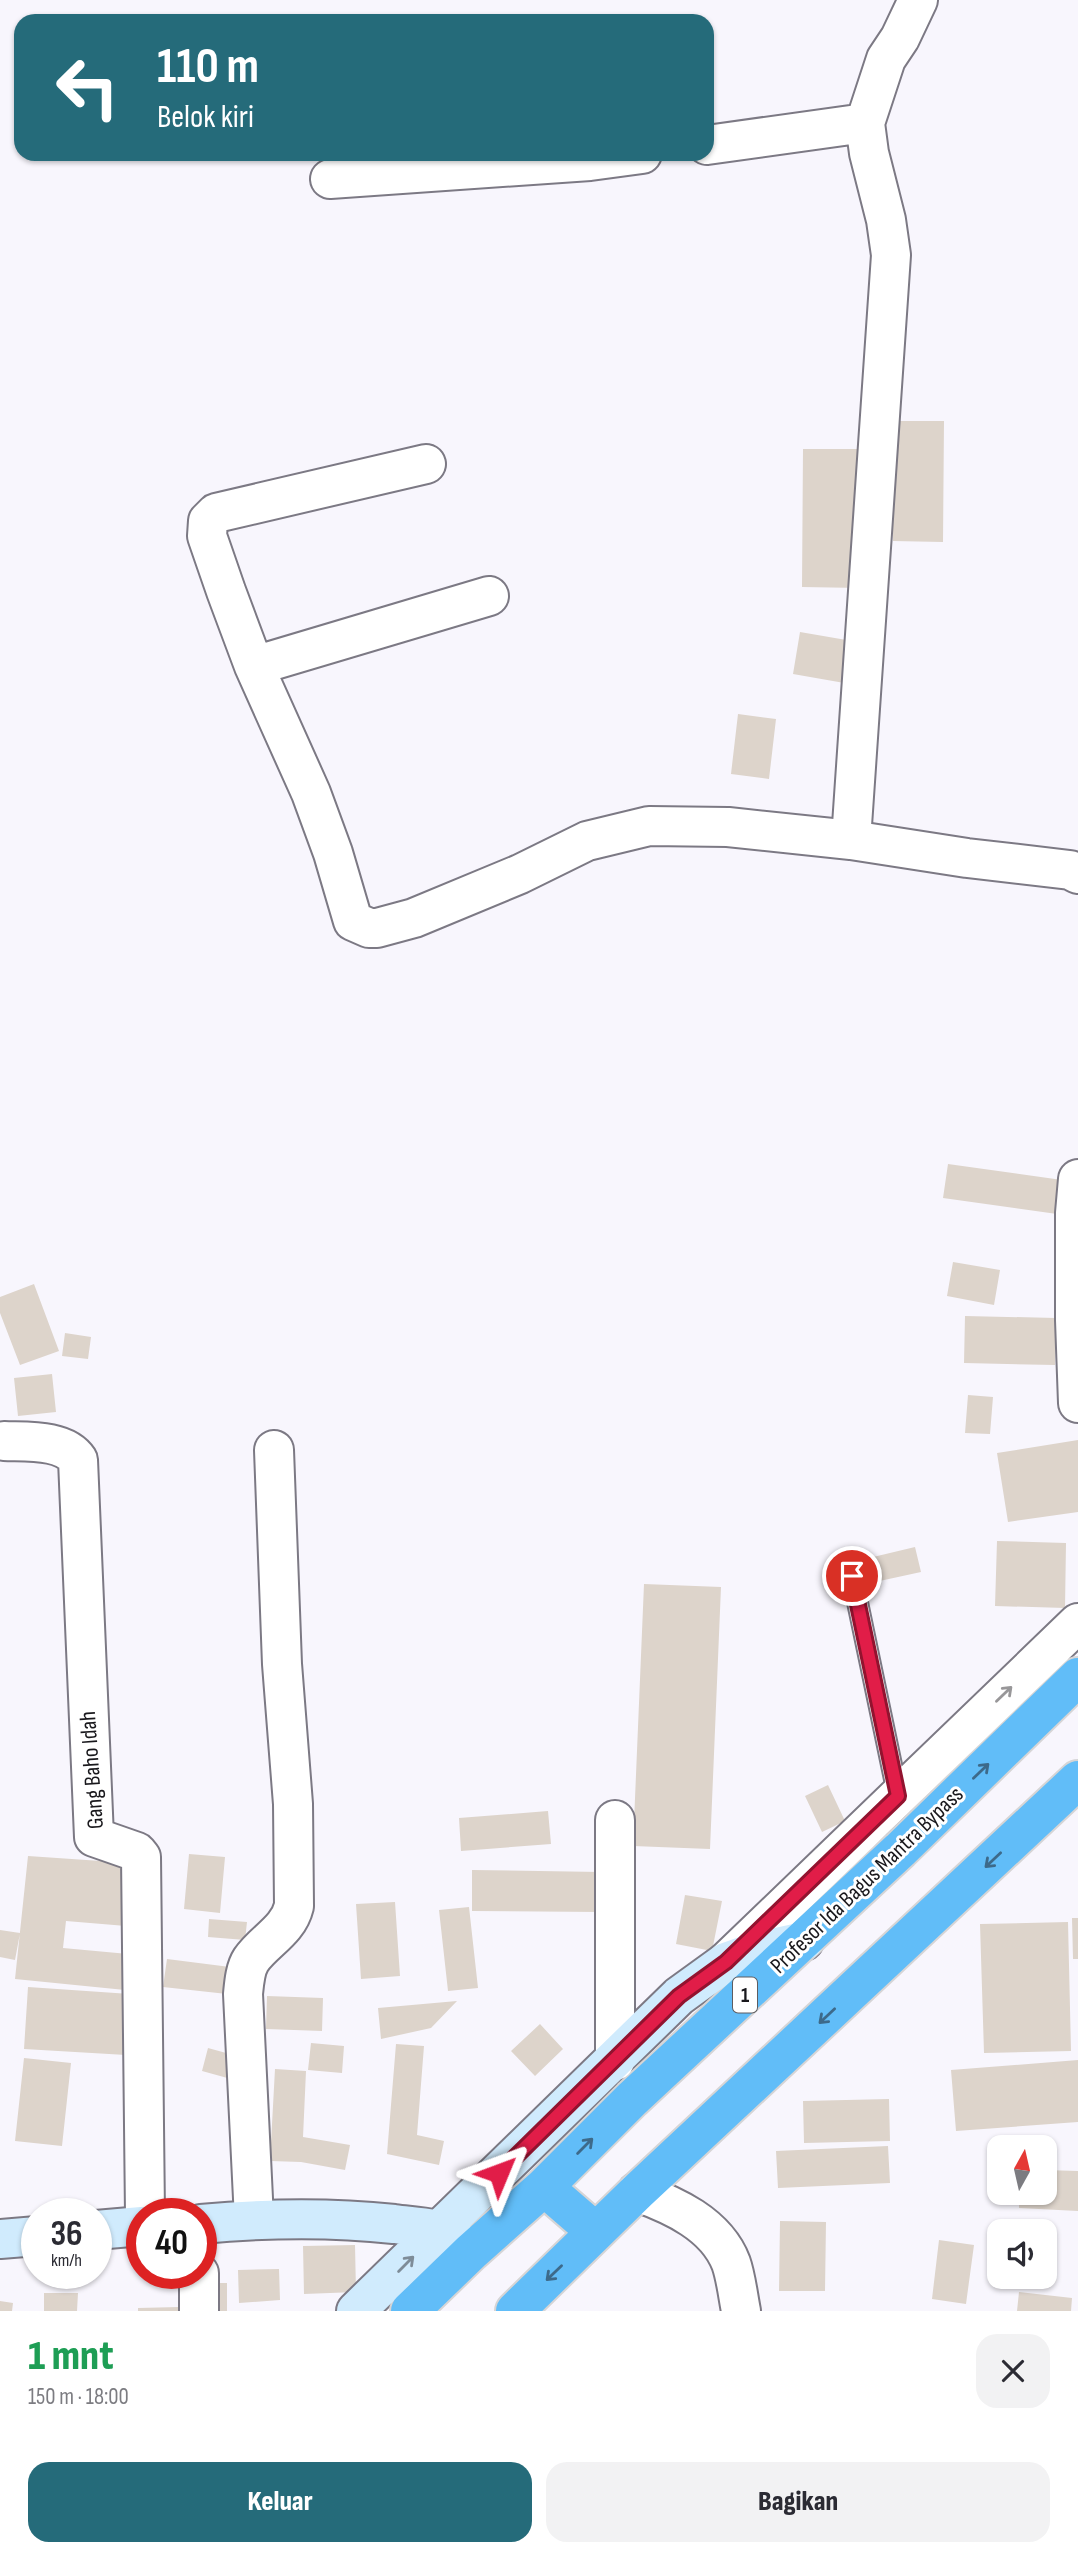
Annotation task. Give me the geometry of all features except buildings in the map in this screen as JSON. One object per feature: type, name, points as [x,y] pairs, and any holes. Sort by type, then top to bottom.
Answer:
[{"type":"highway","name":"Profesor Ida Bagus Mantra Bypass","points":[[410,2311],[544,2187],[632,2099],[804,1941],[1078,1677]]},
{"type":"highway","points":[[514,2311],[637,2192],[1078,1780]]},
{"type":"highway","points":[[544,2187],[596,2232]]},
{"type":"street","points":[[851,839],[891,255],[865,123],[886,59],[900,38],[918,0]]},
{"type":"street","points":[[714,144],[865,123]]},
{"type":"street","points":[[330,179],[590,161]]},
{"type":"street","points":[[426,464],[216,513],[208,521],[207,536],[254,666],[311,793],[333,853],[353,921],[369,928],[414,918],[520,874],[587,841],[649,826],[728,827],[851,839],[967,858],[1070,870],[1078,874]]},
{"type":"street","points":[[254,666],[489,596]]},
{"type":"street","points":[[1078,1179],[1075,1213],[1075,1320],[1078,1403]]},
{"type":"street","name":"Gang Baho Idah","points":[[4,1441],[45,1444],[66,1449],[78,1460],[94,1837],[137,1852],[141,1857],[145,2198]]},
{"type":"street","points":[[254,2219],[243,1994],[251,1961],[283,1928],[292,1914],[293,1906],[293,1804],[282,1664],[274,1450]]},
{"type":"street","points":[[356,2311],[679,1996],[726,1962],[1078,1623]]},
{"type":"street","points":[[615,1820],[615,2061]]},
{"type":"street","points":[[726,1962],[754,1952],[804,1941]]},
{"type":"street","points":[[637,2192],[660,2200],[702,2224],[731,2263],[741,2311]]},
{"type":"street","points":[[217,2222],[254,2219],[342,2218],[441,2230],[471,2252]]},
{"type":"street","points":[[0,2239],[21,2237]]},
{"type":"street","points":[[199,2289],[200,2311]]},
{"type":"lane","points":[[852,1576],[898,1796]]},
{"type":"route","points":[[499,2173],[679,1996],[726,1962],[898,1796],[852,1576]]}]
